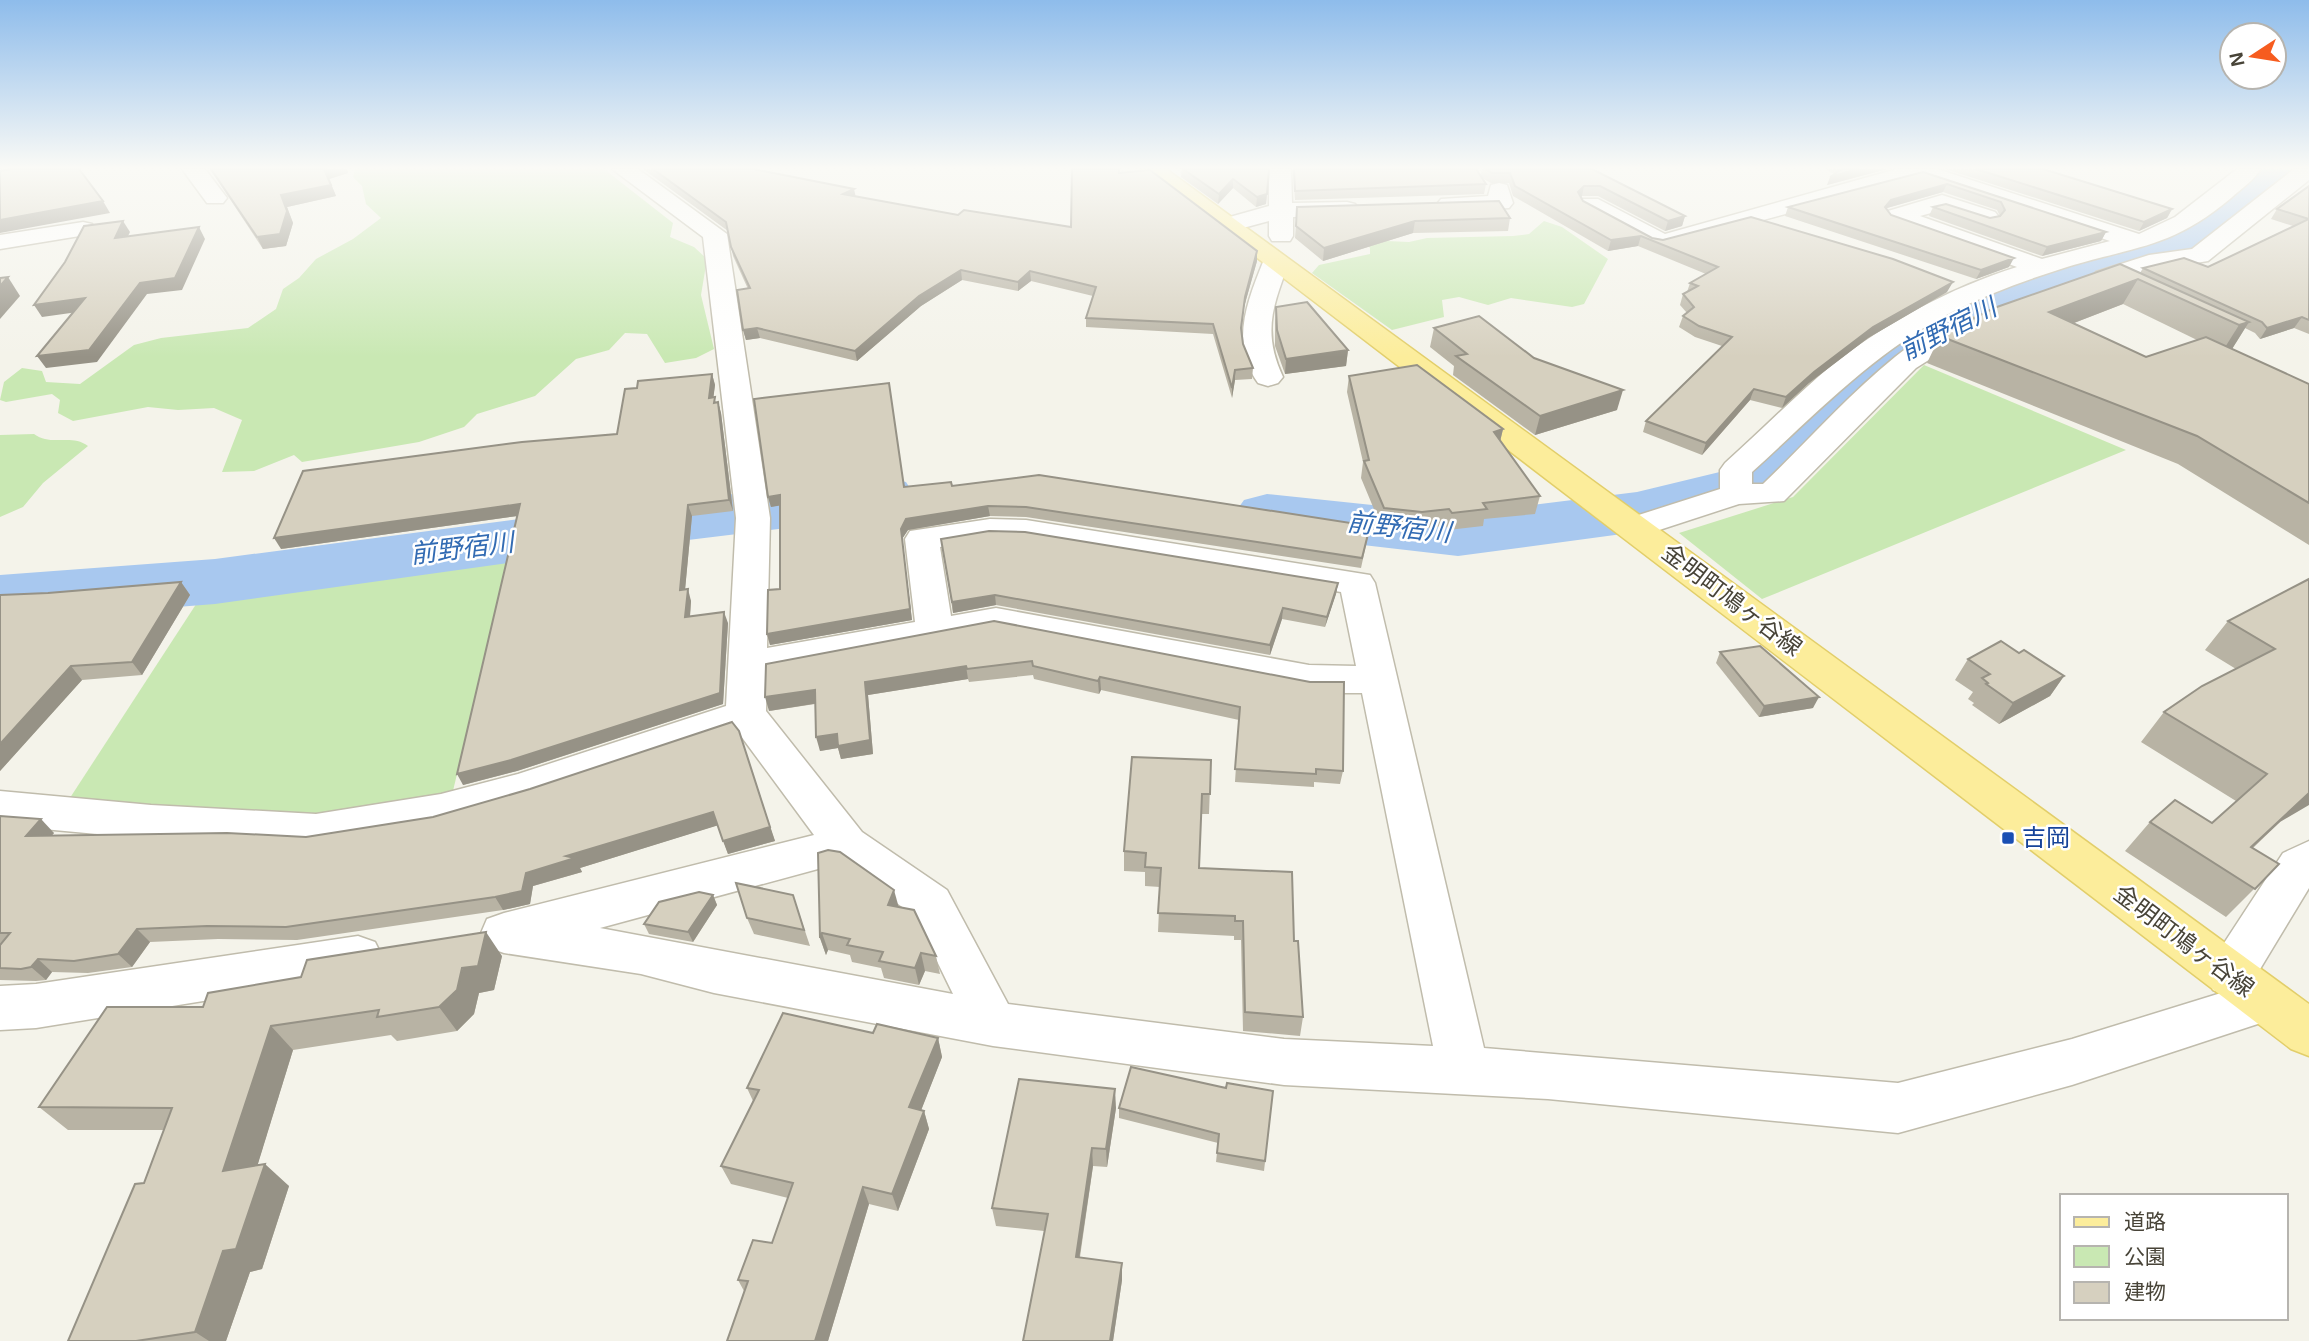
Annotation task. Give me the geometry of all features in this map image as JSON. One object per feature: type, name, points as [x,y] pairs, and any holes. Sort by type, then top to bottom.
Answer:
[{"type":"main road","name":"金明町鳩ヶ谷線","points":[[1237,232],[2309,1033]]},
{"type":"street","points":[[0,242],[67,232]]},
{"type":"street","points":[[712,232],[715,234],[752,518],[746,714],[846,844],[931,903],[993,1024]]},
{"type":"street","points":[[1269,377],[1257,355],[1253,332],[1271,258],[1281,232]]},
{"type":"street","points":[[1651,232],[1667,239],[1693,232]]},
{"type":"street","points":[[1941,232],[2042,267]]},
{"type":"street","points":[[2107,232],[2138,242]]},
{"type":"street","points":[[1736,494],[1736,470],[1843,372],[1913,324],[1977,291],[2042,267],[2089,252],[2159,238],[2168,232]]},
{"type":"street","points":[[2144,295],[2094,282],[2149,263],[2199,256],[2232,232]]},
{"type":"street","points":[[2053,240],[2089,252]]},
{"type":"street","points":[[1634,526],[1736,494],[1772,494],[1906,362],[1933,345],[2008,308],[1977,291],[1943,279]]},
{"type":"street","points":[[935,631],[922,539],[990,529],[1026,530],[1357,583],[1464,1071]]},
{"type":"street","points":[[747,665],[996,620],[1309,679],[1378,680]]},
{"type":"street","points":[[0,808],[151,822],[316,831],[441,811],[521,789],[746,714]]},
{"type":"street","points":[[846,844],[483,936],[640,954],[714,972],[993,1024],[1284,1062],[1548,1075],[1898,1108],[2072,1062],[2247,988],[2299,866],[2309,859]]},
{"type":"street","points":[[0,1008],[36,1006],[394,950]]},
{"type":"green space","points":[[363,232],[671,232],[670,237],[694,247],[707,259],[701,295],[714,349],[696,358],[665,363],[647,334],[625,333],[609,350],[576,359],[535,396],[477,414],[464,427],[419,442],[302,462],[294,455],[254,471],[222,472],[242,420],[214,408],[178,410],[148,407],[73,421],[58,413],[60,400],[52,394],[6,402],[0,400],[4,382],[22,368],[42,371],[46,382],[80,384],[134,345],[161,338],[248,328],[276,309],[283,289],[299,278],[316,259]]},
{"type":"green space","points":[[1532,232],[1569,232],[1608,259],[1584,304],[1572,307],[1511,298],[1488,305],[1459,297],[1442,300],[1444,317],[1392,330],[1312,273],[1319,265],[1370,254],[1370,248],[1364,240],[1409,242],[1427,238],[1529,234]]},
{"type":"green space","points":[[1924,365],[2126,450],[1762,599],[1679,533],[1793,497]]},
{"type":"green space","points":[[34,434],[48,440],[75,440],[88,446],[43,483],[23,507],[0,517],[0,435]]},
{"type":"green space","points":[[513,540],[452,795],[335,816],[66,804],[204,592],[215,582]]},
{"type":"building","points":[[81,232],[118,232],[115,238],[164,232],[197,232],[175,278],[140,283],[89,350],[37,356],[85,298],[34,305],[65,262]]},
{"type":"building","points":[[253,232],[281,232],[280,234],[257,237]]},
{"type":"building","points":[[728,232],[1231,232],[1257,251],[1245,297],[1241,328],[1243,344],[1253,368],[1235,370],[1232,388],[1213,324],[1086,318],[1096,287],[1030,271],[1018,282],[961,270],[919,296],[855,351],[757,328],[743,330],[737,290],[750,288],[731,247]]},
{"type":"building","points":[[1303,232],[1379,232],[1324,248]]},
{"type":"building","points":[[1596,232],[1640,232],[1663,240],[1695,232],[1800,232],[1893,259],[1953,282],[1873,327],[1786,397],[1754,389],[1706,443],[1646,421],[1732,337],[1699,326],[1683,316],[1694,307],[1683,294],[1698,286],[1690,283],[1718,267],[1641,236],[1611,240]]},
{"type":"building","points":[[1863,232],[1938,232],[2014,258],[1981,270]]},
{"type":"building","points":[[2003,232],[2106,232],[2047,247]]},
{"type":"building","points":[[2283,232],[2309,232],[2309,320],[2302,317],[2267,328],[2262,322],[2143,268],[2184,258],[2208,267]]},
{"type":"building","points":[[2120,264],[2249,322],[2239,325],[2138,279],[2049,312],[2146,357],[2206,337],[2309,384],[2309,503],[2197,436],[1940,336],[1994,308]]},
{"type":"building","points":[[8,277],[0,286],[0,278]]},
{"type":"building","points":[[1307,302],[1348,350],[1286,359],[1277,330],[1276,307]]},
{"type":"building","points":[[1479,316],[1534,358],[1623,390],[1540,416],[1456,356],[1467,354],[1434,328]]},
{"type":"building","points":[[1417,365],[1503,429],[1494,432],[1540,496],[1483,503],[1487,509],[1452,513],[1449,509],[1422,512],[1384,508],[1364,461],[1369,460],[1349,376]]},
{"type":"building","points":[[712,374],[709,398],[715,397],[714,403],[718,402],[729,500],[688,505],[680,590],[688,589],[685,617],[724,612],[720,693],[511,760],[457,774],[520,504],[274,538],[303,471],[522,442],[617,434],[625,389],[637,388],[638,381]]},
{"type":"building","points":[[889,383],[904,487],[951,482],[952,486],[1039,475],[1370,526],[1362,558],[1026,507],[988,506],[906,519],[901,529],[910,609],[767,634],[768,590],[780,589],[780,495],[768,497],[754,399]]},
{"type":"building","points":[[989,531],[1025,532],[1338,583],[1327,617],[1283,608],[1270,645],[995,595],[952,602],[941,539]]},
{"type":"building","points":[[2309,579],[2309,793],[2251,847],[2279,864],[2255,889],[2150,822],[2175,800],[2212,823],[2267,774],[2164,712],[2202,686],[2275,649],[2228,621]]},
{"type":"building","points":[[181,582],[132,662],[71,666],[0,744],[0,595]]},
{"type":"building","points":[[994,621],[1310,682],[1344,682],[1343,771],[1316,769],[1316,774],[1235,769],[1240,707],[1100,677],[1098,681],[1033,666],[1032,661],[967,669],[966,666],[865,682],[870,740],[838,746],[837,734],[816,737],[815,690],[765,697],[766,664]]},
{"type":"building","points":[[2001,641],[2019,653],[2024,650],[2064,676],[2013,703],[1986,684],[1988,683],[1982,678],[1990,674],[1968,659]]},
{"type":"building","points":[[1760,646],[1819,697],[1764,706],[1720,652]]},
{"type":"building","points":[[732,722],[739,731],[770,827],[723,841],[713,812],[566,856],[575,858],[526,873],[522,891],[495,897],[286,927],[137,929],[118,954],[74,961],[38,959],[31,967],[0,968],[0,945],[10,933],[0,933],[0,816],[41,819],[26,836],[227,833],[306,837],[433,817],[530,789]]},
{"type":"building","points":[[1132,757],[1211,760],[1210,794],[1202,794],[1199,868],[1292,872],[1294,941],[1298,941],[1303,1017],[1245,1012],[1243,921],[1235,921],[1235,916],[1158,913],[1161,868],[1145,867],[1146,853],[1124,851]]},
{"type":"building","points":[[828,850],[840,852],[894,890],[888,905],[914,910],[936,956],[921,953],[915,968],[879,961],[883,952],[847,945],[850,939],[822,933],[820,938],[818,853]]},
{"type":"building","points":[[736,883],[793,895],[804,930],[747,918]]},
{"type":"building","points":[[699,892],[713,895],[688,932],[644,924],[659,902]]},
{"type":"building","points":[[486,932],[478,966],[462,968],[457,990],[439,1007],[377,1017],[379,1010],[271,1026],[223,1171],[265,1164],[236,1249],[223,1251],[195,1332],[136,1341],[68,1341],[135,1184],[144,1183],[172,1108],[39,1107],[107,1007],[203,1007],[208,993],[301,977],[307,960]]},
{"type":"building","points":[[783,1013],[873,1033],[877,1024],[938,1038],[909,1107],[924,1111],[892,1194],[863,1187],[815,1341],[727,1341],[748,1281],[738,1280],[753,1240],[772,1243],[793,1183],[721,1166],[759,1090],[747,1088]]},
{"type":"building","points":[[1131,1067],[1226,1088],[1227,1083],[1273,1091],[1265,1161],[1217,1153],[1219,1134],[1119,1108]]},
{"type":"building","points":[[1019,1079],[1115,1089],[1106,1149],[1092,1148],[1076,1257],[1122,1263],[1110,1341],[1023,1341],[1048,1214],[992,1208]]},
{"type":"waterway","name":"前野宿川","points":[[1267,514],[1458,535],[1637,512],[1750,483],[1905,345],[2005,297],[2120,258],[2178,247],[2202,232]]},
{"type":"waterway","name":"前野宿川","points":[[0,598],[72,595],[215,582],[573,533],[883,496]]},
{"type":"place","name":"吉岡","points":[[2008,838]]}]
